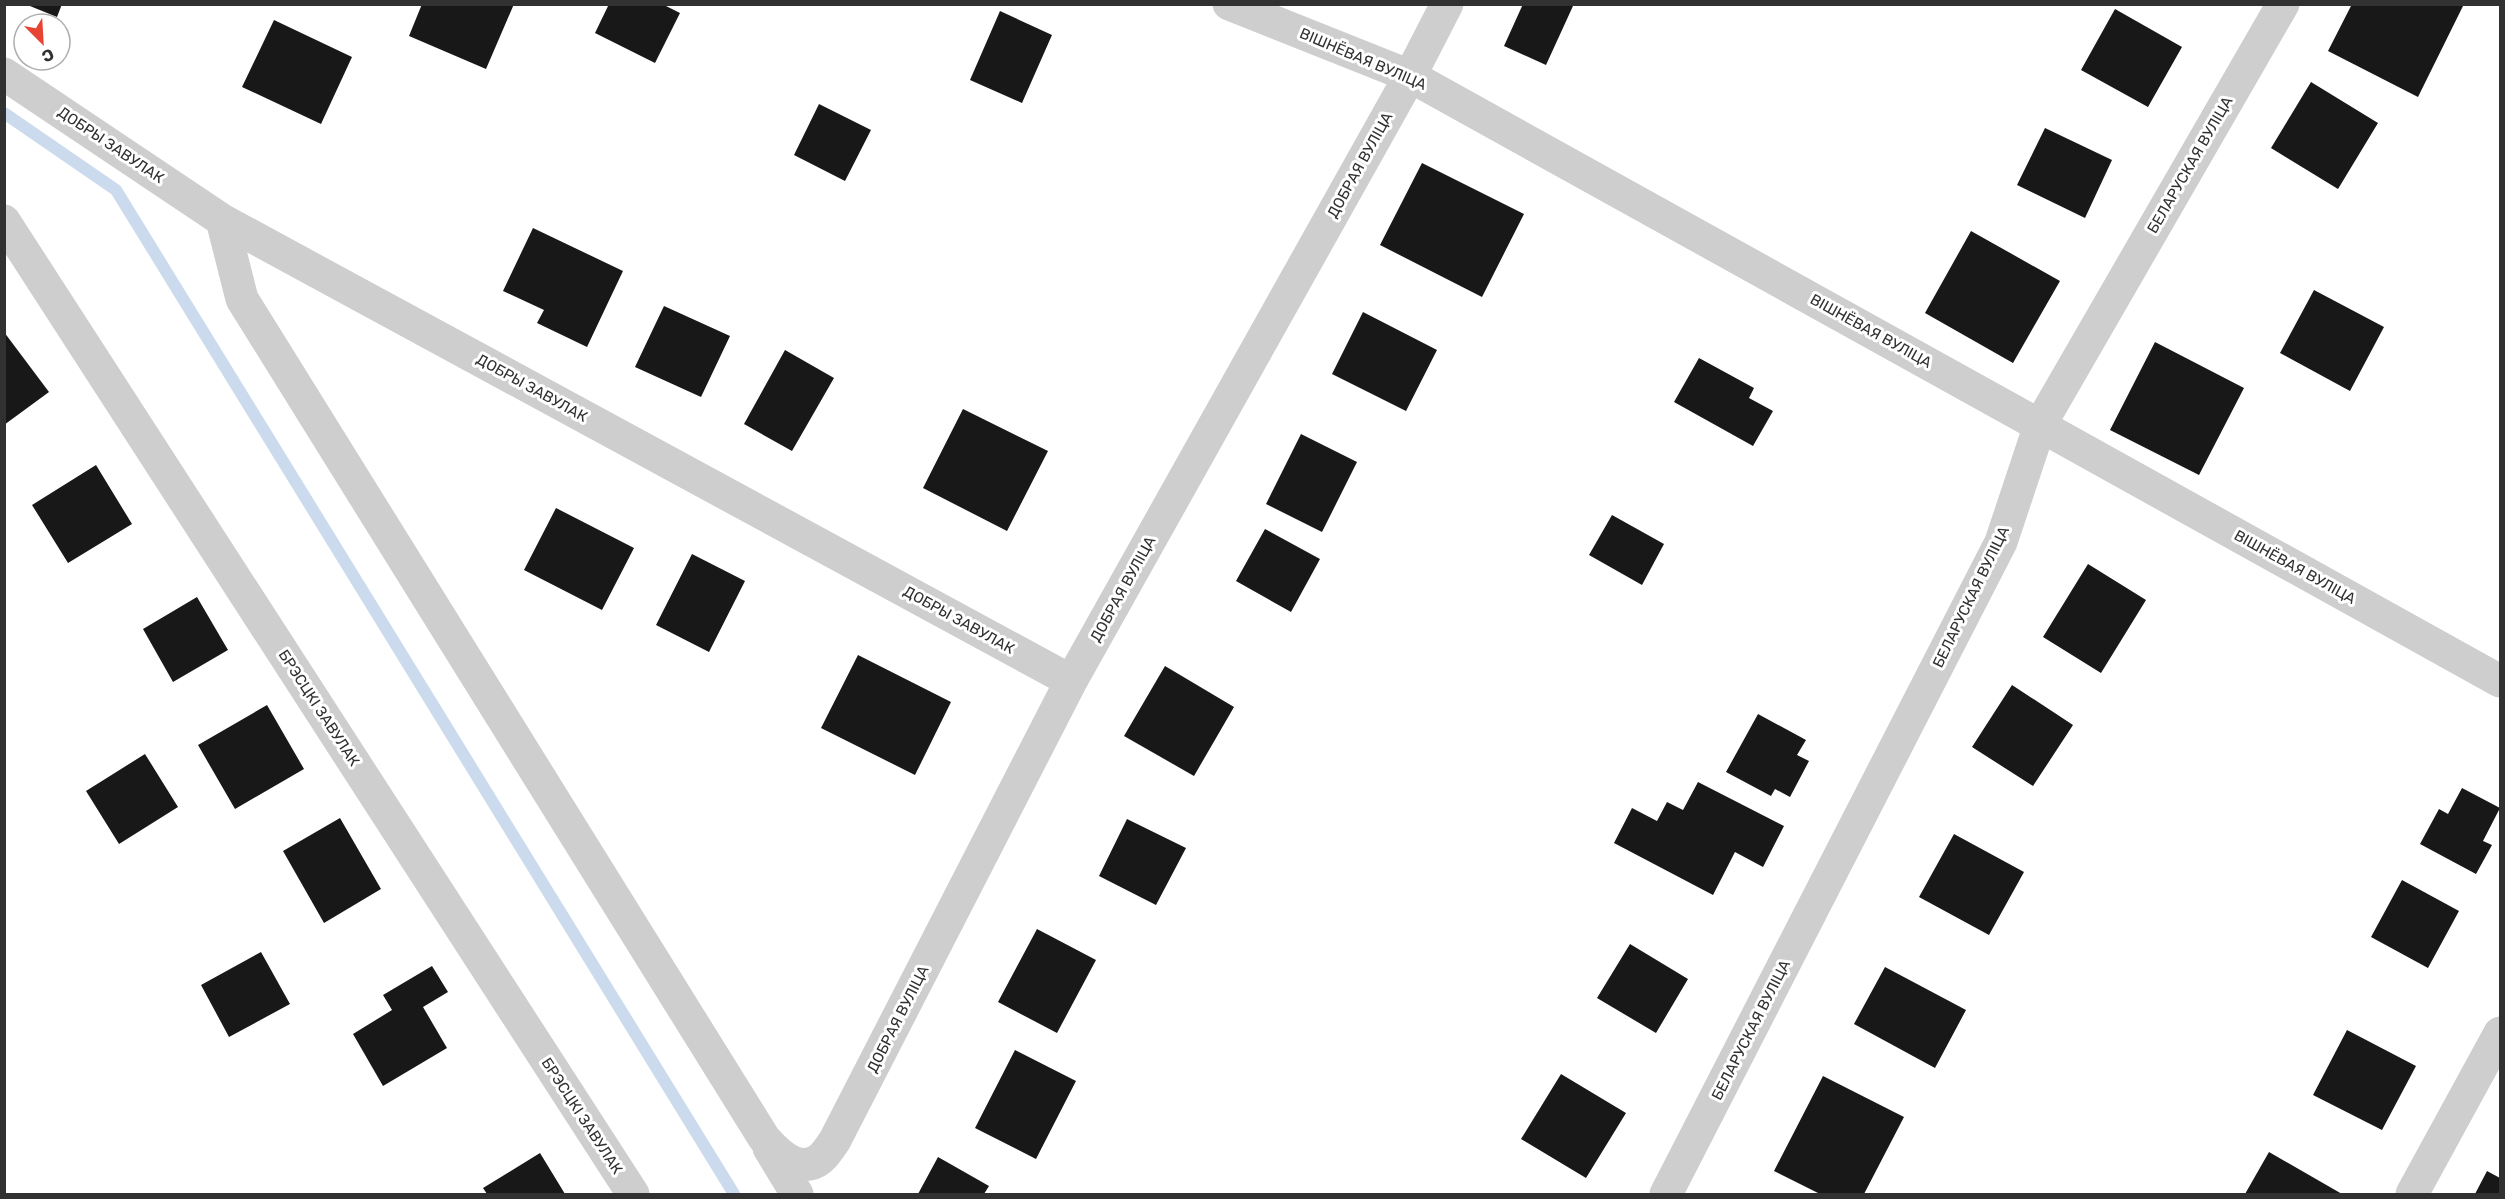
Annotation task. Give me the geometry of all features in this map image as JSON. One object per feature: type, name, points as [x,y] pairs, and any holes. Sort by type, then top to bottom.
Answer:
[{"type":"street","name":"ВІШНЁВАЯ ВУЛІЦА","points":[[1229,4],[1410,76],[2500,681]]},
{"type":"street","name":"ДОБРАЯ ВУЛІЦА","points":[[798,1180],[819,1160],[835,1140],[1071,681],[1410,76],[1447,4]]},
{"type":"street","name":"БЕЛАРУСКАЯ ВУЛІЦА","points":[[1666,1194],[2001,542],[2040,424],[2283,4]]},
{"type":"street","name":"ДОБРЫ ЗАВУЛАК","points":[[4,74],[222,220],[1071,681]]},
{"type":"street","points":[[222,220],[242,299],[764,1138],[798,1180]]},
{"type":"street","name":"БРЭСЦКІ ЗАВУЛАК","points":[[4,221],[633,1194]]},
{"type":"street","points":[[2412,1194],[2500,1033]]},
{"type":"building","points":[[25,4],[62,4],[59,12],[45,12]]},
{"type":"building","points":[[422,4],[514,4],[486,69],[409,36]]},
{"type":"building","points":[[609,4],[662,4],[680,13],[655,63],[595,33]]},
{"type":"building","points":[[1523,4],[1573,6],[1546,65],[1504,46]]},
{"type":"building","points":[[2352,4],[2464,4],[2418,97],[2328,51]]},
{"type":"building","points":[[2115,9],[2182,47],[2148,107],[2081,70]]},
{"type":"building","points":[[1000,11],[1052,35],[1022,103],[970,80]]},
{"type":"building","points":[[274,20],[352,57],[321,124],[242,87]]},
{"type":"building","points":[[2311,82],[2378,123],[2338,189],[2271,148]]},
{"type":"building","points":[[819,104],[871,130],[845,181],[794,155]]},
{"type":"building","points":[[2045,128],[2112,160],[2085,218],[2017,185]]},
{"type":"building","points":[[1422,163],[1524,214],[1482,297],[1380,245]]},
{"type":"building","points":[[533,228],[623,271],[587,347],[537,323],[544,310],[503,291]]},
{"type":"building","points":[[1971,231],[2060,281],[2013,363],[1925,313]]},
{"type":"building","points":[[2314,290],[2384,327],[2350,391],[2280,353]]},
{"type":"building","points":[[664,306],[730,336],[701,397],[635,367]]},
{"type":"building","points":[[1363,312],[1437,350],[1406,411],[1332,374]]},
{"type":"building","points":[[4,332],[49,392],[4,425]]},
{"type":"building","points":[[2155,342],[2244,388],[2199,475],[2110,430]]},
{"type":"building","points":[[785,350],[834,378],[792,451],[744,424]]},
{"type":"building","points":[[1699,358],[1754,388],[1749,398],[1773,411],[1753,446],[1674,402]]},
{"type":"building","points":[[963,409],[1048,451],[1007,531],[923,488]]},
{"type":"building","points":[[1301,434],[1357,462],[1322,532],[1266,504]]},
{"type":"building","points":[[96,465],[132,524],[68,563],[32,505]]},
{"type":"building","points":[[556,508],[634,548],[602,610],[524,570]]},
{"type":"building","points":[[1612,515],[1664,544],[1642,585],[1589,555]]},
{"type":"building","points":[[1265,529],[1320,559],[1291,612],[1236,581]]},
{"type":"building","points":[[692,554],[745,581],[709,652],[656,625]]},
{"type":"building","points":[[2088,564],[2146,600],[2101,673],[2043,637]]},
{"type":"building","points":[[197,597],[228,650],[173,682],[143,629]]},
{"type":"building","points":[[858,655],[951,702],[915,775],[821,728]]},
{"type":"building","points":[[1165,666],[1234,707],[1194,776],[1124,736]]},
{"type":"building","points":[[2012,685],[2073,725],[2033,786],[1972,747]]},
{"type":"building","points":[[267,705],[304,769],[235,809],[198,745]]},
{"type":"building","points":[[1758,714],[1806,740],[1797,755],[1809,761],[1790,797],[1775,789],[1771,796],[1726,772]]},
{"type":"building","points":[[145,754],[178,807],[119,844],[86,791]]},
{"type":"building","points":[[1698,782],[1784,826],[1763,867],[1735,852],[1713,895],[1614,843],[1632,808],[1657,821],[1667,802],[1683,810]]},
{"type":"building","points":[[2462,788],[2500,808],[2483,841],[2492,845],[2476,874],[2420,844],[2439,809],[2448,814]]},
{"type":"building","points":[[340,818],[381,889],[324,923],[283,851]]},
{"type":"building","points":[[1127,819],[1186,848],[1156,905],[1099,876]]},
{"type":"building","points":[[1954,834],[2024,872],[1989,935],[1919,897]]},
{"type":"building","points":[[2402,880],[2459,911],[2428,968],[2371,937]]},
{"type":"building","points":[[1037,929],[1096,960],[1057,1033],[998,1002]]},
{"type":"building","points":[[1630,944],[1688,979],[1656,1033],[1597,998]]},
{"type":"building","points":[[261,952],[290,1004],[229,1037],[201,985]]},
{"type":"building","points":[[432,966],[448,992],[423,1007],[447,1048],[383,1086],[353,1034],[392,1010],[383,995]]},
{"type":"building","points":[[1885,967],[1966,1010],[1935,1068],[1854,1024]]},
{"type":"building","points":[[2347,1030],[2416,1066],[2382,1130],[2313,1095]]},
{"type":"building","points":[[1015,1050],[1076,1081],[1036,1159],[975,1128]]},
{"type":"building","points":[[1561,1074],[1626,1113],[1586,1178],[1521,1139]]},
{"type":"building","points":[[1823,1076],[1904,1117],[1864,1194],[1820,1194],[1774,1171]]},
{"type":"building","points":[[2269,1152],[2342,1194],[2245,1194]]},
{"type":"building","points":[[540,1153],[565,1194],[487,1194],[483,1188]]},
{"type":"building","points":[[938,1157],[989,1186],[984,1194],[918,1194]]},
{"type":"building","points":[[2487,1171],[2500,1178],[2500,1194],[2475,1194]]},
{"type":"waterway","points":[[4,113],[116,190],[734,1194]]}]
